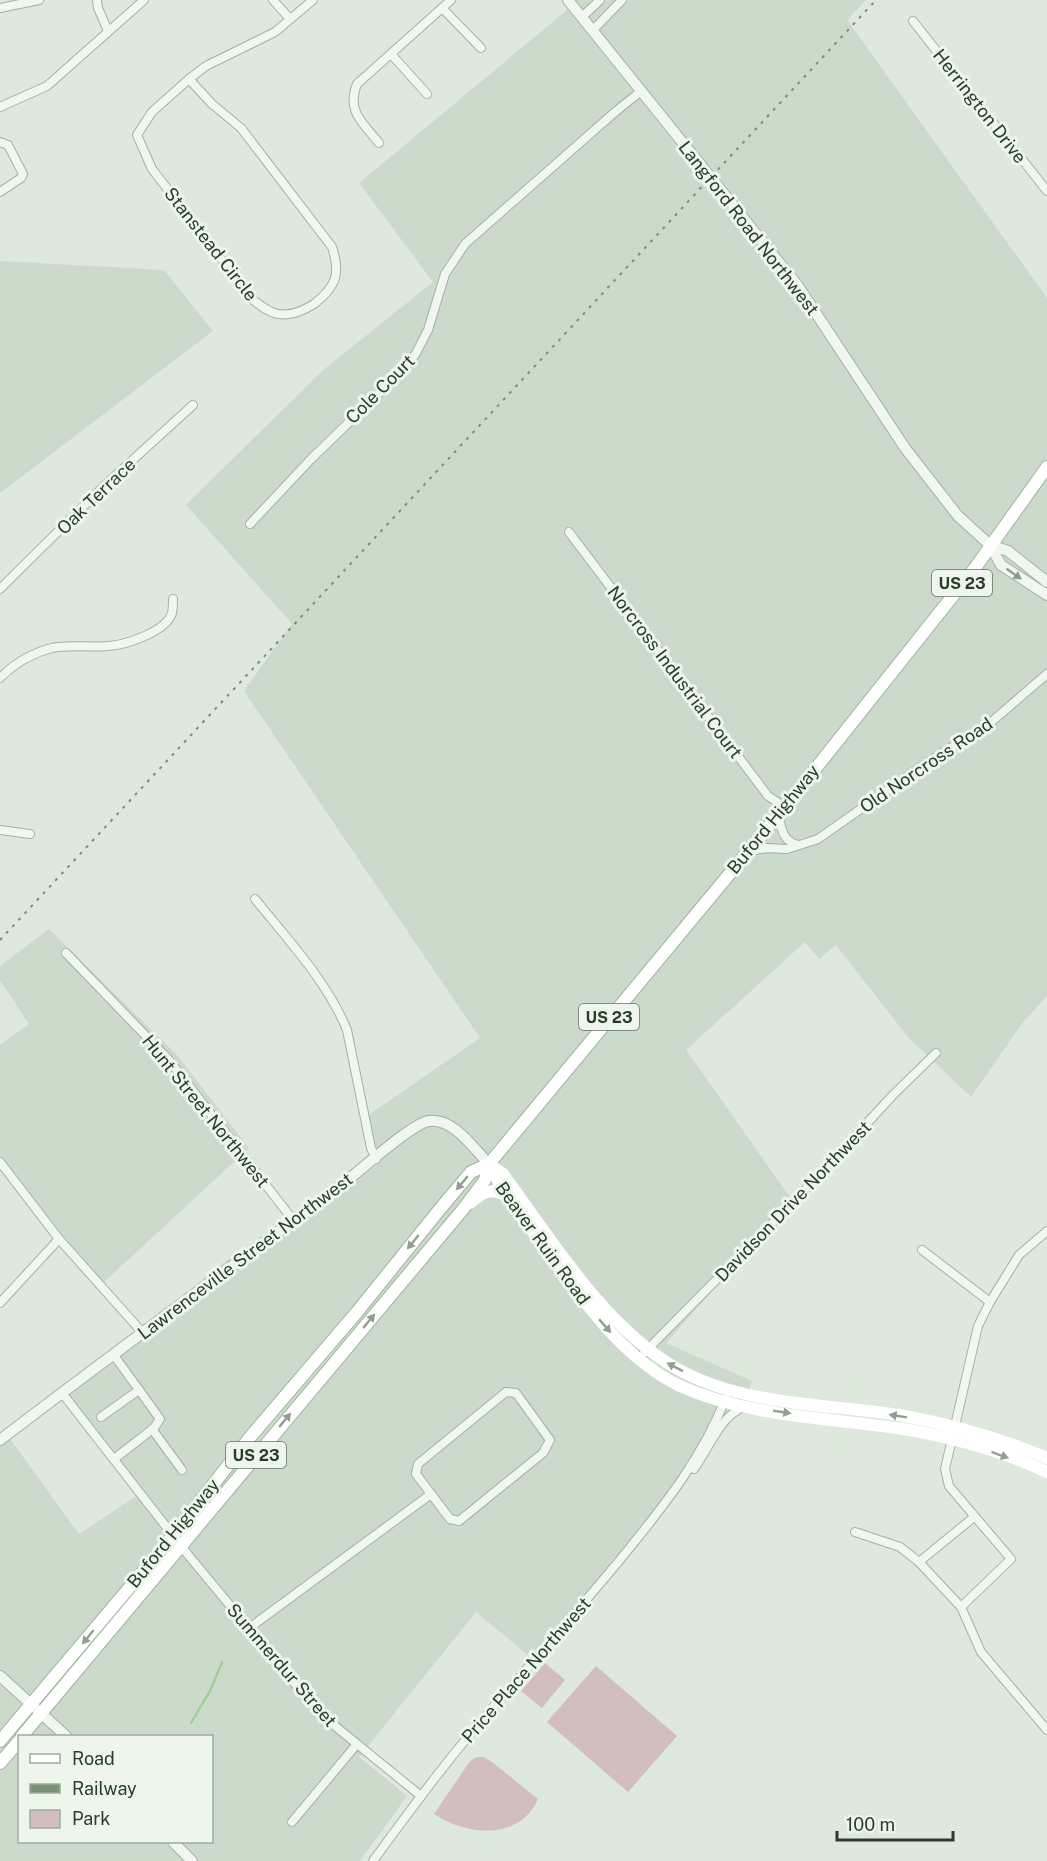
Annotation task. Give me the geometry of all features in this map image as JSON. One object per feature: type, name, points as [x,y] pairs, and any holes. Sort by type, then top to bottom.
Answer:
[{"type":"main road","name":"Buford Highway","points":[[0,1741],[31,1703],[355,1338],[464,1208],[485,1180],[489,1164],[782,811],[975,568],[1047,467]]},
{"type":"main road","name":"Buford Highway","points":[[23,1735],[177,1541],[251,1436],[471,1172],[489,1164]]},
{"type":"main road","name":"Beaver Ruin Road","points":[[489,1164],[506,1196],[597,1317],[639,1358],[680,1385],[727,1396],[760,1397],[898,1415],[1001,1440],[1047,1458]]},
{"type":"main road","name":"Beaver Ruin Road","points":[[489,1164],[503,1174],[614,1318],[667,1362],[744,1406],[904,1429],[993,1452],[1047,1473]]},
{"type":"main road","points":[[464,1208],[480,1194],[490,1191],[500,1192],[506,1196]]},
{"type":"main road","points":[[343,1328],[355,1338]]},
{"type":"main road","name":"Buford Highway","points":[[0,1763],[18,1742]]},
{"type":"street","points":[[0,8],[39,0]]},
{"type":"street","points":[[97,0],[108,31]]},
{"type":"street","points":[[0,107],[47,86],[144,0]]},
{"type":"street","points":[[273,0],[290,19]]},
{"type":"street","name":"Stanstead Circle","points":[[189,79],[212,104],[241,128],[332,247],[337,261],[336,277],[328,293],[307,309],[292,314],[277,314],[254,300],[152,169],[137,135],[153,112],[189,79],[206,66],[275,32],[314,0]]},
{"type":"street","points":[[379,143],[355,111],[352,96],[357,84],[451,0]]},
{"type":"street","name":"Langford Road Northwest","points":[[568,0],[798,286],[912,458],[958,516],[990,545],[1001,565],[1047,595]]},
{"type":"street","points":[[583,16],[600,0]]},
{"type":"street","points":[[593,30],[621,0]]},
{"type":"street","points":[[442,8],[481,48]]},
{"type":"street","name":"Herrington Drive","points":[[913,21],[1047,191]]},
{"type":"street","points":[[391,54],[427,94]]},
{"type":"street","name":"Cole Court","points":[[250,524],[310,459],[401,372],[415,355],[428,330],[445,274],[465,244],[640,92]]},
{"type":"street","points":[[0,142],[8,144],[23,174],[21,178],[0,192]]},
{"type":"street","name":"Oak Terrace","points":[[0,589],[193,405]]},
{"type":"street","name":"Norcross Industrial Court","points":[[569,532],[768,796],[782,811]]},
{"type":"street","name":"Langford Road Northwest","points":[[990,545],[1008,551],[1047,582]]},
{"type":"street","points":[[0,678],[29,655],[54,647],[109,646],[156,631],[172,614],[174,599]]},
{"type":"street","name":"Old Norcross Road","points":[[748,851],[767,848],[787,849],[818,839],[912,773],[990,723],[1047,674]]},
{"type":"street","points":[[782,811],[785,839],[799,845]]},
{"type":"street","points":[[0,830],[30,834]]},
{"type":"street","points":[[255,898],[315,974],[342,1016],[347,1030],[369,1140],[376,1159]]},
{"type":"street","name":"Hunt Street Northwest","points":[[66,953],[169,1060],[293,1220]]},
{"type":"street","name":"Davidson Drive Northwest","points":[[639,1358],[712,1286],[893,1095],[936,1053]]},
{"type":"street","name":"Lawrenceville Street Northwest","points":[[0,1440],[425,1121],[436,1120],[451,1125],[489,1164]]},
{"type":"street","points":[[0,1162],[59,1239],[142,1332]]},
{"type":"street","points":[[961,1607],[1011,1559],[949,1486],[945,1469],[978,1326],[1019,1255],[1047,1231]]},
{"type":"street","points":[[0,1303],[59,1239]]},
{"type":"street","points":[[922,1250],[990,1302]]},
{"type":"street","points":[[113,1354],[160,1419],[152,1429],[114,1459]]},
{"type":"street","points":[[101,1417],[139,1390]]},
{"type":"street","points":[[506,1392],[516,1393],[550,1440],[543,1453],[459,1521],[450,1519],[431,1494],[416,1474],[418,1464],[506,1392]]},
{"type":"street","name":"Summerdur Street","points":[[62,1393],[177,1541],[306,1697],[330,1722],[421,1796]]},
{"type":"street","name":"Price Place Northwest","points":[[373,1861],[421,1796],[497,1702],[609,1573],[673,1494],[710,1432],[727,1396]]},
{"type":"street","name":"Price Place Northwest","points":[[681,1481],[693,1471],[704,1456],[723,1421],[744,1406]]},
{"type":"street","points":[[152,1429],[182,1470]]},
{"type":"street","points":[[248,1629],[431,1494]]},
{"type":"street","points":[[919,1562],[974,1517]]},
{"type":"street","points":[[855,1532],[900,1547],[919,1562],[961,1607],[981,1652],[1046,1728]]},
{"type":"street","points":[[0,1676],[64,1735]]},
{"type":"street","points":[[292,1822],[357,1744]]},
{"type":"street","points":[[174,1843],[192,1861]]},
{"type":"shaded area","points":[[569,0],[866,0],[847,20],[1047,298],[1047,996],[1023,1022],[971,1097],[908,1037],[836,945],[819,959],[805,942],[686,1050],[797,1207],[736,1264],[666,1343],[752,1381],[745,1403],[676,1492],[535,1661],[476,1612],[359,1757],[407,1796],[360,1861],[0,1861],[0,1435],[5,1432],[79,1534],[144,1491],[61,1395],[223,1263],[322,1200],[378,1157],[363,1119],[480,1038],[244,691],[292,624],[186,505],[322,371],[433,282],[359,183],[573,5]]},
{"type":"shaded area","points":[[0,261],[164,270],[213,331],[0,493]]},
{"type":"shaded area","points":[[49,929],[177,1055],[249,1148],[103,1283],[50,1223],[0,1159],[0,1045],[29,1024],[0,980],[0,966]]},
{"type":"green space","points":[[545,1663],[565,1680],[542,1708],[521,1691]]},
{"type":"green space","points":[[596,1666],[677,1736],[628,1792],[547,1722]]},
{"type":"green space","points":[[479,1757],[492,1762],[538,1799],[530,1813],[519,1822],[506,1828],[476,1830],[461,1827],[434,1814],[468,1764],[474,1758]]},
{"type":"waterway","points":[[191,1723],[210,1691],[222,1662]]},
{"type":"railway","points":[[0,940],[876,0]]}]
